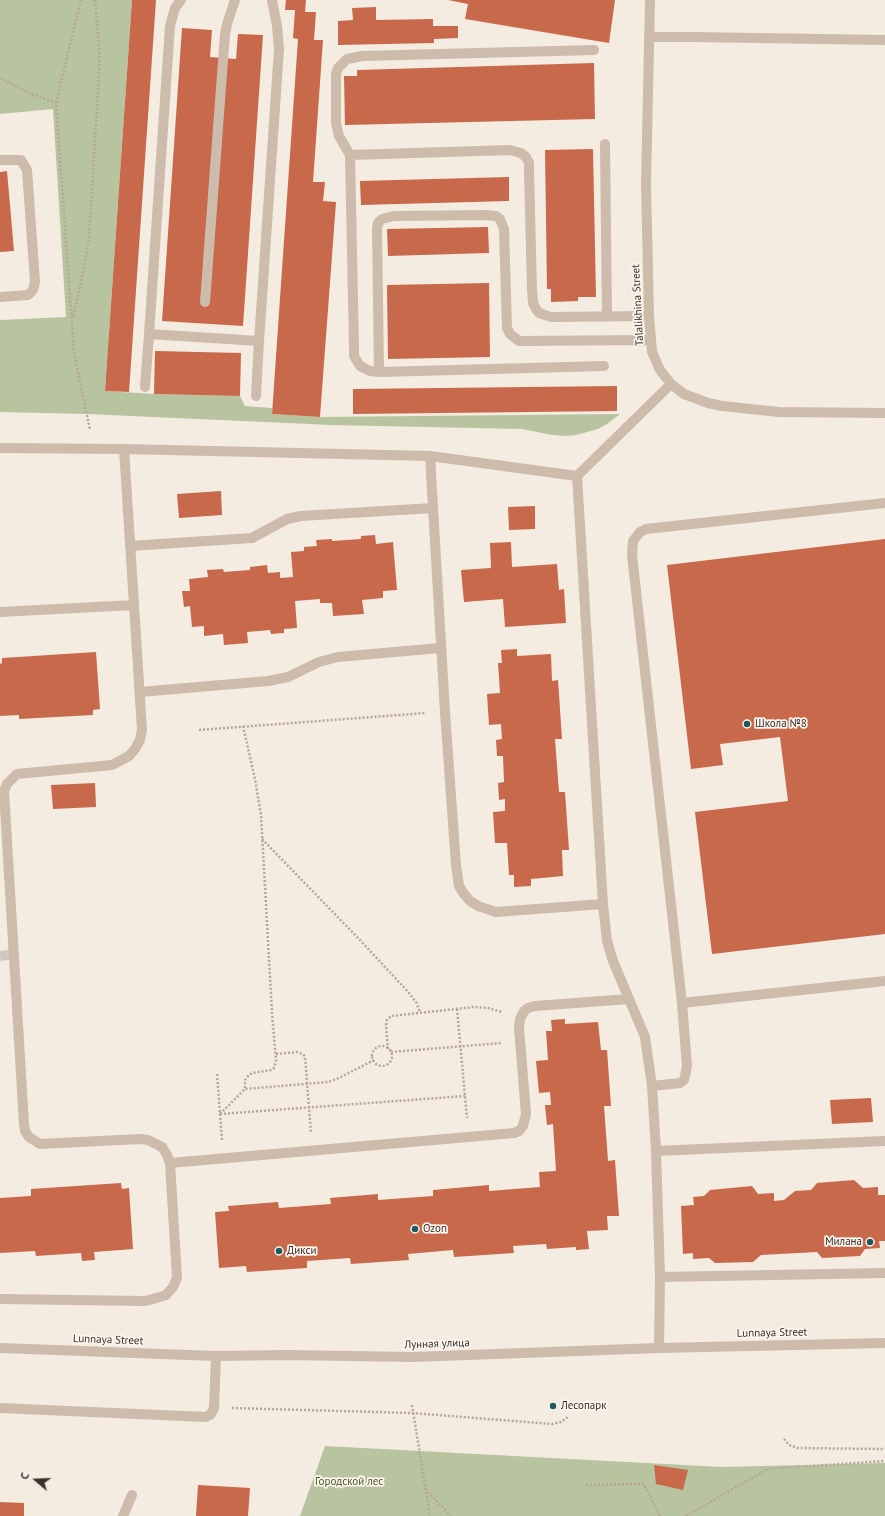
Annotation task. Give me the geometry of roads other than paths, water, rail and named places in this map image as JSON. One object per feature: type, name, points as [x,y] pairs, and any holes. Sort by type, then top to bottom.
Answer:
[{"type":"street","points":[[145,387],[170,26],[176,8],[181,0]]},
{"type":"street","points":[[205,302],[225,34],[229,16],[235,0]]},
{"type":"street","points":[[256,396],[279,49],[277,26],[272,0]]},
{"type":"street","name":"Talalikhina Street","points":[[650,0],[646,184],[648,316],[650,340],[655,360],[664,377],[684,394],[696,399],[738,409],[798,413],[885,413]]},
{"type":"street","points":[[649,38],[698,37],[885,40]]},
{"type":"street","points":[[594,50],[362,56],[347,59],[338,68],[336,74],[336,123],[339,136],[350,155],[354,356],[360,366],[365,370],[379,372],[604,366]]},
{"type":"street","points":[[605,144],[607,317]]},
{"type":"street","points":[[350,155],[510,150],[521,153],[526,157],[529,163],[532,289],[533,303],[536,309],[545,316],[550,317],[648,316]]},
{"type":"street","points":[[0,160],[21,160],[27,170],[35,282],[34,290],[28,294],[0,297]]},
{"type":"street","points":[[379,372],[377,229],[378,223],[382,219],[394,216],[486,215],[500,218],[504,229],[507,328],[510,334],[519,341],[650,340]]},
{"type":"street","points":[[149,334],[259,341]]},
{"type":"street","points":[[659,1348],[660,1277],[656,1151],[652,1086],[645,1037],[610,951],[603,904],[577,476],[671,384]]},
{"type":"street","points":[[0,448],[124,449],[430,456],[577,476]]},
{"type":"street","points":[[0,1299],[140,1301],[160,1298],[170,1292],[176,1283],[177,1278],[170,1163],[168,1155],[162,1148],[148,1140],[140,1139],[40,1144],[29,1137],[25,1131],[23,1101],[4,791],[7,784],[17,774],[112,765],[129,756],[140,740],[142,730],[140,692],[124,449]]},
{"type":"street","points":[[430,456],[440,648],[457,876],[464,894],[470,901],[478,906],[496,912],[603,904]]},
{"type":"street","points":[[652,1086],[680,1083],[684,1080],[687,1066],[682,1003],[633,563],[633,541],[640,532],[653,528],[885,503]]},
{"type":"street","points":[[130,546],[252,538],[288,519],[301,516],[433,508]]},
{"type":"street","points":[[0,612],[134,605]]},
{"type":"street","points":[[140,692],[268,681],[288,677],[319,662],[338,657],[440,648]]},
{"type":"street","points":[[682,1003],[885,981]]},
{"type":"street","points":[[170,1163],[514,1134],[523,1126],[526,1114],[520,1041],[520,1019],[524,1011],[535,1006],[629,999]]},
{"type":"street","points":[[656,1151],[885,1141]]},
{"type":"street","points":[[660,1277],[885,1273]]},
{"type":"street","name":"Lunnaya Street","points":[[659,1348],[885,1343]]},
{"type":"street","name":"Lunnaya Street","points":[[0,1348],[216,1356]]},
{"type":"street","name":"Лунная улица","points":[[216,1356],[286,1355],[413,1357],[659,1348]]},
{"type":"street","points":[[0,1408],[201,1417],[209,1416],[214,1408],[216,1356]]},
{"type":"street","points":[[123,1516],[132,1495]]},
{"type":"tunnel","points":[[0,956],[14,954]]},
{"type":"place","name":"Школа №8","points":[[747,724]]},
{"type":"place","name":"Ozon","points":[[415,1229]]},
{"type":"place","name":"Милана","points":[[870,1242]]},
{"type":"place","name":"Дикси","points":[[279,1251]]},
{"type":"place","name":"Лесопарк","points":[[553,1406]]},
{"type":"park label","name":"Городской лес","points":[[349,1482]]}]
